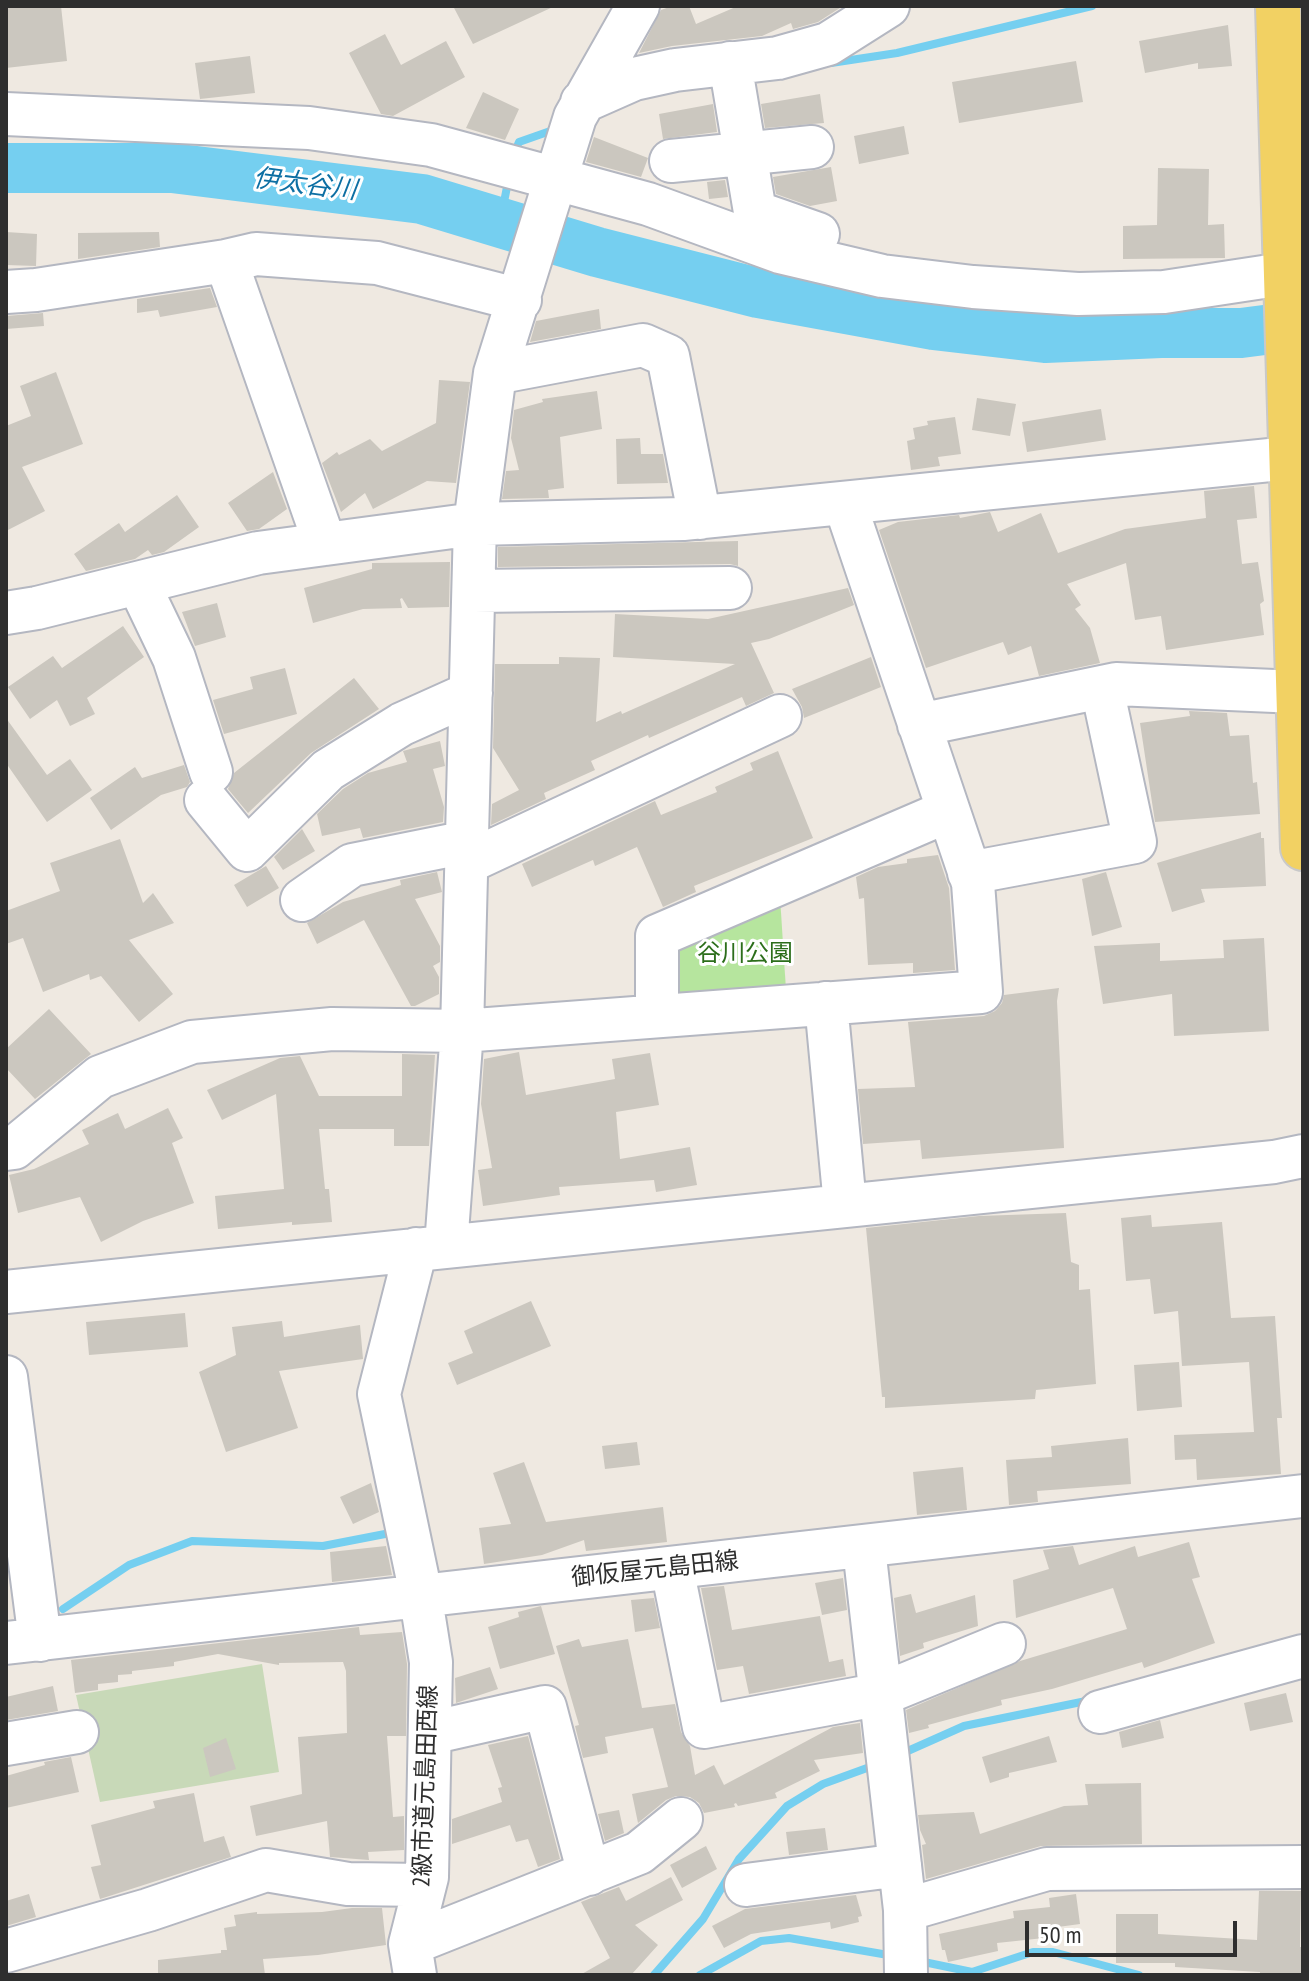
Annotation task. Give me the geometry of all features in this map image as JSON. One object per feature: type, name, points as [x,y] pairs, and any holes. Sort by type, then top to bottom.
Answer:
[{"type":"main road","points":[[1278,6],[1292,276],[1287,373],[1294,449],[1303,848]]},
{"type":"street","name":"2級市道元島田西線","points":[[413,1959],[425,1885],[431,1662],[421,1595],[379,1394],[431,1248],[462,1031],[475,524],[495,373],[554,182],[576,117],[638,6]]},
{"type":"street","points":[[576,117],[634,79],[675,70],[778,58],[828,44],[888,6]]},
{"type":"street","points":[[730,63],[755,212],[818,234]]},
{"type":"street","points":[[6,114],[309,128],[431,145],[554,182],[648,204],[780,252],[882,276],[973,287],[1078,294],[1164,292],[1292,276]]},
{"type":"street","points":[[671,161],[812,147]]},
{"type":"street","points":[[6,292],[36,290],[256,254],[377,263],[520,300]]},
{"type":"street","points":[[226,261],[325,544]]},
{"type":"street","points":[[495,373],[643,345],[668,356],[700,518]]},
{"type":"street","points":[[6,613],[258,553],[475,524],[700,518],[845,504],[1294,449]]},
{"type":"street","points":[[6,1149],[14,1148],[100,1077],[192,1042],[332,1029],[462,1031],[981,992],[973,883],[845,504]]},
{"type":"street","points":[[138,583],[174,658],[208,786],[247,850],[328,770],[402,724],[471,693]]},
{"type":"street","points":[[474,591],[730,588]]},
{"type":"street","points":[[919,725],[1116,684],[1299,667]]},
{"type":"street","points":[[969,873],[1135,842],[1102,688]]},
{"type":"street","points":[[302,900],[352,865],[467,852],[780,716]]},
{"type":"street","points":[[657,1016],[657,936],[948,811]]},
{"type":"street","points":[[826,1003],[845,1205]]},
{"type":"street","points":[[6,1292],[1274,1162],[1303,1156]]},
{"type":"street","points":[[6,1377],[23,1642]]},
{"type":"street","name":"御仮屋元島田線","points":[[23,1642],[1303,1496]]},
{"type":"street","points":[[864,1548],[900,1865],[905,1951],[1047,1869],[1303,1867]]},
{"type":"street","points":[[672,1568],[704,1727],[882,1694],[1004,1644]]},
{"type":"street","points":[[1100,1712],[1303,1656]]},
{"type":"street","points":[[430,1733],[545,1707],[589,1874]]},
{"type":"street","points":[[6,1744],[77,1732]]},
{"type":"street","points":[[413,1959],[639,1853],[681,1819]]},
{"type":"street","points":[[746,1885],[900,1865]]},
{"type":"street","points":[[6,1951],[148,1910],[266,1870],[348,1884],[425,1885]]},
{"type":"green space","name":"谷川公園","points":[[780,897],[786,990],[673,994],[673,942]]},
{"type":"green space","points":[[262,1664],[279,1772],[100,1802],[76,1695]]},
{"type":"building","points":[[6,6],[61,6],[67,61],[6,68]]},
{"type":"building","points":[[453,6],[555,6],[473,44]]},
{"type":"building","points":[[672,6],[689,6],[696,24],[738,6],[843,6],[818,22],[793,29],[791,23],[762,36],[672,46],[639,53],[661,10]]},
{"type":"building","points":[[1228,25],[1232,66],[1198,69],[1198,63],[1145,73],[1139,41]]},
{"type":"building","points":[[385,34],[401,65],[446,41],[465,77],[393,116],[381,114],[349,53]]},
{"type":"building","points":[[250,56],[255,93],[200,99],[195,63]]},
{"type":"building","points":[[1076,61],[1083,102],[959,123],[952,82]]},
{"type":"building","points":[[483,92],[519,109],[505,140],[466,128]]},
{"type":"building","points":[[820,94],[824,123],[765,128],[761,104]]},
{"type":"building","points":[[713,104],[717,132],[663,139],[659,114]]},
{"type":"building","points":[[904,126],[909,154],[859,164],[854,136]]},
{"type":"building","points":[[594,137],[648,158],[641,177],[586,162]]},
{"type":"building","points":[[831,167],[837,201],[810,206],[776,194],[773,177]]},
{"type":"building","points":[[1158,168],[1209,169],[1208,225],[1224,224],[1225,258],[1123,259],[1123,226],[1157,225]]},
{"type":"building","points":[[725,180],[728,197],[709,199],[707,182]]},
{"type":"building","points":[[6,232],[37,234],[36,266],[6,265]]},
{"type":"building","points":[[159,232],[160,247],[78,259],[78,233]]},
{"type":"building","points":[[210,288],[217,307],[160,317],[158,310],[137,313],[137,299]]},
{"type":"building","points":[[599,309],[601,329],[530,342],[536,321]]},
{"type":"building","points":[[43,313],[44,326],[6,329],[6,316]]},
{"type":"building","points":[[56,372],[83,444],[22,467],[45,511],[6,531],[6,426],[31,416],[20,386]]},
{"type":"building","points":[[439,380],[470,382],[456,483],[427,481],[373,509],[365,493],[341,512],[322,463],[337,452],[339,455],[370,439],[382,451],[436,423]]},
{"type":"building","points":[[597,391],[602,429],[560,437],[564,488],[548,490],[549,498],[502,499],[506,471],[519,470],[511,438],[514,410],[543,402],[542,399]]},
{"type":"building","points":[[977,398],[1016,404],[1010,436],[972,430]]},
{"type":"building","points":[[1101,409],[1106,440],[1027,452],[1022,422]]},
{"type":"building","points":[[955,417],[961,454],[938,457],[940,466],[911,470],[907,441],[915,439],[913,428],[928,425],[927,421]]},
{"type":"building","points":[[640,438],[641,454],[663,454],[668,483],[617,484],[616,439]]},
{"type":"building","points":[[273,472],[287,509],[259,529],[247,531],[228,503]]},
{"type":"building","points":[[1254,486],[1257,518],[1237,520],[1242,564],[1258,562],[1264,601],[1260,604],[1264,635],[1166,650],[1161,616],[1135,620],[1126,563],[1067,584],[1081,605],[1075,609],[1090,628],[1100,663],[1039,676],[1031,646],[1008,655],[1003,642],[926,668],[879,530],[898,522],[959,515],[960,518],[990,512],[998,532],[1041,513],[1058,553],[1125,529],[1206,518],[1204,491]]},
{"type":"building","points":[[177,495],[199,527],[164,552],[152,555],[148,550],[135,559],[86,571],[74,554],[119,523],[125,532]]},
{"type":"building","points":[[738,541],[738,566],[498,567],[498,547]]},
{"type":"building","points":[[450,562],[449,607],[408,608],[402,598],[402,608],[363,609],[313,623],[304,588],[372,569],[372,563]]},
{"type":"building","points":[[848,588],[854,605],[769,639],[751,643],[774,693],[746,706],[742,697],[591,761],[595,770],[544,793],[546,799],[491,825],[492,804],[519,790],[493,748],[495,664],[559,664],[559,657],[600,658],[596,722],[621,711],[622,714],[735,664],[613,657],[615,614],[708,619]]},
{"type":"building","points":[[217,603],[226,637],[195,646],[182,612]]},
{"type":"building","points":[[123,626],[144,657],[87,698],[95,714],[70,726],[57,700],[30,719],[8,687],[53,656],[62,668]]},
{"type":"building","points":[[871,657],[881,687],[804,718],[792,689]]},
{"type":"building","points":[[285,668],[297,714],[224,734],[213,700],[253,689],[250,677]]},
{"type":"building","points":[[354,678],[379,709],[311,753],[248,813],[228,789],[234,773]]},
{"type":"building","points":[[1189,711],[1227,713],[1230,736],[1249,735],[1253,783],[1257,782],[1260,814],[1155,822],[1140,723],[1190,716]]},
{"type":"building","points":[[6,718],[47,775],[70,759],[92,790],[47,822],[6,763]]},
{"type":"building","points":[[440,741],[445,766],[433,769],[444,807],[443,822],[363,838],[360,828],[322,836],[317,814],[343,789],[368,773],[407,762],[403,751]]},
{"type":"building","points":[[778,751],[813,838],[694,886],[696,892],[663,907],[637,847],[595,866],[593,860],[532,887],[522,864],[655,801],[661,815],[717,792],[715,787],[753,770],[750,763]]},
{"type":"building","points":[[184,765],[190,782],[187,787],[161,795],[111,830],[90,798],[135,767],[142,778]]},
{"type":"building","points":[[302,829],[315,851],[283,870],[274,857]]},
{"type":"building","points":[[1261,832],[1261,838],[1264,838],[1266,886],[1201,889],[1205,902],[1172,912],[1157,863]]},
{"type":"building","points":[[120,839],[143,903],[153,893],[174,923],[129,940],[173,994],[139,1022],[101,976],[90,980],[89,974],[43,992],[23,938],[6,944],[6,911],[60,891],[50,863]]},
{"type":"building","points":[[938,855],[949,888],[955,970],[913,973],[913,963],[868,965],[864,898],[859,899],[856,877],[878,867],[907,863],[907,859]]},
{"type":"building","points":[[266,866],[279,888],[247,907],[234,885]]},
{"type":"building","points":[[437,872],[442,892],[415,899],[440,946],[440,962],[433,966],[439,977],[439,994],[411,1006],[364,920],[317,944],[307,923],[343,902],[401,885],[400,880]]},
{"type":"building","points":[[1106,872],[1122,927],[1092,936],[1082,879]]},
{"type":"building","points":[[1264,938],[1269,1031],[1174,1036],[1172,994],[1103,1004],[1094,946],[1160,943],[1160,961],[1224,958],[1223,940]]},
{"type":"building","points":[[1059,988],[1057,1001],[1064,1148],[922,1159],[920,1140],[863,1144],[858,1089],[915,1087],[908,1022],[984,1016],[995,1011],[1004,995]]},
{"type":"building","points":[[49,1009],[91,1054],[35,1099],[6,1068],[6,1049]]},
{"type":"building","points":[[519,1052],[526,1095],[615,1079],[612,1059],[650,1053],[659,1105],[616,1112],[620,1159],[690,1147],[697,1185],[656,1192],[654,1180],[559,1187],[560,1195],[483,1206],[478,1170],[492,1168],[481,1104],[484,1059]]},
{"type":"building","points":[[402,1054],[435,1055],[429,1146],[394,1146],[394,1129],[319,1129],[332,1222],[292,1225],[292,1222],[218,1229],[215,1196],[284,1189],[276,1094],[222,1120],[207,1090],[280,1058],[300,1056],[319,1096],[402,1096]]},
{"type":"building","points":[[168,1108],[183,1138],[172,1143],[194,1203],[143,1221],[101,1242],[80,1197],[18,1213],[9,1175],[34,1169],[89,1144],[82,1130],[118,1113],[125,1129]]},
{"type":"building","points":[[1066,1213],[1071,1262],[1079,1265],[1079,1290],[1090,1289],[1096,1384],[1036,1390],[1035,1399],[885,1408],[866,1228],[979,1216]]},
{"type":"building","points":[[1151,1215],[1152,1227],[1222,1222],[1231,1318],[1275,1316],[1282,1418],[1277,1418],[1281,1474],[1197,1480],[1196,1459],[1175,1460],[1174,1435],[1254,1432],[1249,1362],[1182,1366],[1178,1311],[1154,1314],[1150,1279],[1126,1281],[1121,1218]]},
{"type":"building","points":[[531,1301],[551,1346],[457,1385],[448,1363],[473,1353],[464,1331]]},
{"type":"building","points":[[185,1313],[188,1347],[89,1355],[86,1322]]},
{"type":"building","points":[[282,1321],[284,1337],[360,1325],[363,1359],[279,1371],[298,1428],[226,1452],[199,1372],[236,1355],[232,1327]]},
{"type":"building","points":[[1179,1362],[1182,1407],[1137,1411],[1134,1365]]},
{"type":"building","points":[[1128,1438],[1131,1484],[1037,1491],[1038,1502],[1009,1505],[1006,1460],[1052,1457],[1051,1446]]},
{"type":"building","points":[[637,1442],[640,1465],[605,1469],[602,1446]]},
{"type":"building","points":[[524,1462],[546,1522],[663,1507],[667,1542],[586,1551],[584,1540],[542,1555],[484,1564],[479,1528],[511,1524],[493,1473]]},
{"type":"building","points":[[963,1467],[967,1510],[917,1515],[913,1472]]},
{"type":"building","points":[[371,1483],[379,1512],[353,1524],[340,1497]]},
{"type":"building","points":[[1189,1542],[1200,1577],[1192,1579],[1215,1643],[1144,1668],[1142,1662],[1052,1689],[1001,1700],[1002,1705],[909,1733],[906,1710],[1020,1661],[1127,1629],[1113,1588],[1016,1618],[1013,1580],[1049,1569],[1043,1550],[1073,1546],[1079,1565],[1135,1546],[1138,1557]]},
{"type":"building","points":[[386,1546],[392,1575],[332,1582],[330,1552]]},
{"type":"building","points":[[843,1578],[847,1610],[822,1615],[815,1583]]},
{"type":"building","points":[[724,1586],[732,1630],[820,1616],[829,1662],[843,1659],[846,1676],[749,1694],[743,1666],[717,1670],[701,1588]]},
{"type":"building","points":[[911,1594],[916,1613],[975,1595],[978,1626],[923,1643],[924,1648],[900,1656],[894,1598]]},
{"type":"building","points":[[654,1598],[660,1628],[635,1632],[631,1600]]},
{"type":"building","points":[[541,1606],[555,1654],[500,1669],[488,1627],[519,1617],[518,1612]]},
{"type":"building","points":[[359,1627],[360,1635],[402,1632],[407,1664],[406,1736],[387,1736],[393,1817],[404,1816],[404,1850],[368,1852],[369,1860],[330,1857],[327,1821],[256,1836],[250,1806],[302,1794],[298,1737],[347,1733],[346,1671],[343,1662],[279,1665],[218,1654],[174,1662],[174,1666],[132,1671],[132,1674],[118,1675],[118,1682],[98,1684],[98,1690],[75,1693],[71,1660]]},
{"type":"building","points":[[579,1639],[582,1647],[628,1639],[642,1708],[675,1704],[681,1732],[690,1746],[695,1775],[714,1765],[724,1785],[833,1727],[860,1723],[863,1753],[814,1760],[820,1771],[775,1793],[777,1798],[738,1806],[736,1803],[735,1807],[704,1813],[699,1803],[690,1797],[676,1796],[666,1800],[638,1823],[632,1794],[668,1787],[653,1728],[605,1737],[608,1753],[583,1758],[575,1726],[579,1725],[556,1646]]},
{"type":"building","points":[[490,1667],[498,1689],[456,1703],[455,1678]]},
{"type":"building","points":[[53,1686],[58,1711],[6,1720],[6,1697]]},
{"type":"building","points":[[1286,1693],[1293,1722],[1250,1731],[1244,1703]]},
{"type":"building","points":[[1160,1720],[1164,1738],[1122,1748],[1119,1732]]},
{"type":"building","points":[[528,1736],[560,1859],[538,1867],[528,1839],[516,1842],[510,1825],[452,1844],[452,1819],[502,1802],[498,1788],[502,1787],[488,1745]]},
{"type":"building","points":[[1049,1736],[1057,1762],[1009,1773],[1009,1777],[990,1783],[982,1757]]},
{"type":"building","points":[[226,1738],[236,1769],[210,1777],[203,1748]]},
{"type":"building","points":[[71,1757],[79,1792],[6,1808],[6,1776],[45,1765],[44,1762]]},
{"type":"building","points":[[1141,1783],[1142,1844],[1041,1846],[926,1879],[922,1845],[926,1844],[918,1815],[974,1812],[980,1834],[1064,1806],[1088,1805],[1085,1784]]},
{"type":"building","points":[[194,1793],[204,1842],[224,1836],[231,1857],[100,1899],[91,1867],[101,1865],[91,1825],[155,1808],[153,1801]]},
{"type":"building","points":[[619,1810],[624,1833],[605,1841],[598,1814]]},
{"type":"building","points":[[825,1828],[828,1850],[789,1855],[786,1832]]},
{"type":"building","points":[[706,1846],[717,1869],[682,1888],[670,1865]]},
{"type":"building","points":[[671,1877],[683,1900],[635,1925],[658,1945],[631,1975],[580,1975],[610,1958],[581,1902],[619,1887],[626,1901]]},
{"type":"building","points":[[1259,1891],[1301,1891],[1302,1975],[1260,1975],[1260,1972],[1175,1967],[1175,1963],[1116,1963],[1116,1914],[1158,1914],[1158,1934],[1257,1940]]},
{"type":"building","points":[[29,1894],[36,1917],[6,1926],[6,1901]]},
{"type":"building","points":[[1076,1894],[1080,1924],[1043,1929],[1044,1938],[997,1943],[998,1951],[948,1962],[945,1950],[942,1950],[939,1934],[1014,1918],[1013,1911],[1050,1907],[1049,1898]]},
{"type":"building","points":[[856,1895],[862,1916],[858,1917],[859,1922],[831,1929],[830,1922],[751,1934],[724,1948],[712,1926],[745,1909]]},
{"type":"building","points":[[382,1908],[386,1945],[263,1959],[265,1975],[158,1975],[158,1960],[227,1950],[224,1928],[236,1926],[234,1915]]},
{"type":"waterway","points":[[831,63],[897,53],[1092,6]]},
{"type":"waterway","points":[[515,151],[519,142],[556,129]]},
{"type":"waterway","name":"伊太谷川","points":[[6,168],[172,168],[422,199],[597,252],[758,293],[933,325],[1045,338],[1241,333],[1303,325]]},
{"type":"waterway","points":[[500,222],[507,187]]},
{"type":"waterway","points":[[63,1609],[129,1565],[192,1541],[323,1546],[385,1534]]},
{"type":"waterway","points":[[901,1754],[964,1726],[1091,1700]]},
{"type":"waterway","points":[[654,1975],[703,1919],[739,1859],[787,1806],[823,1784],[878,1764]]},
{"type":"waterway","points":[[700,1975],[761,1941],[789,1938],[894,1956]]},
{"type":"waterway","points":[[919,1961],[972,1972],[1033,1952],[1053,1952],[1139,1975]]}]
